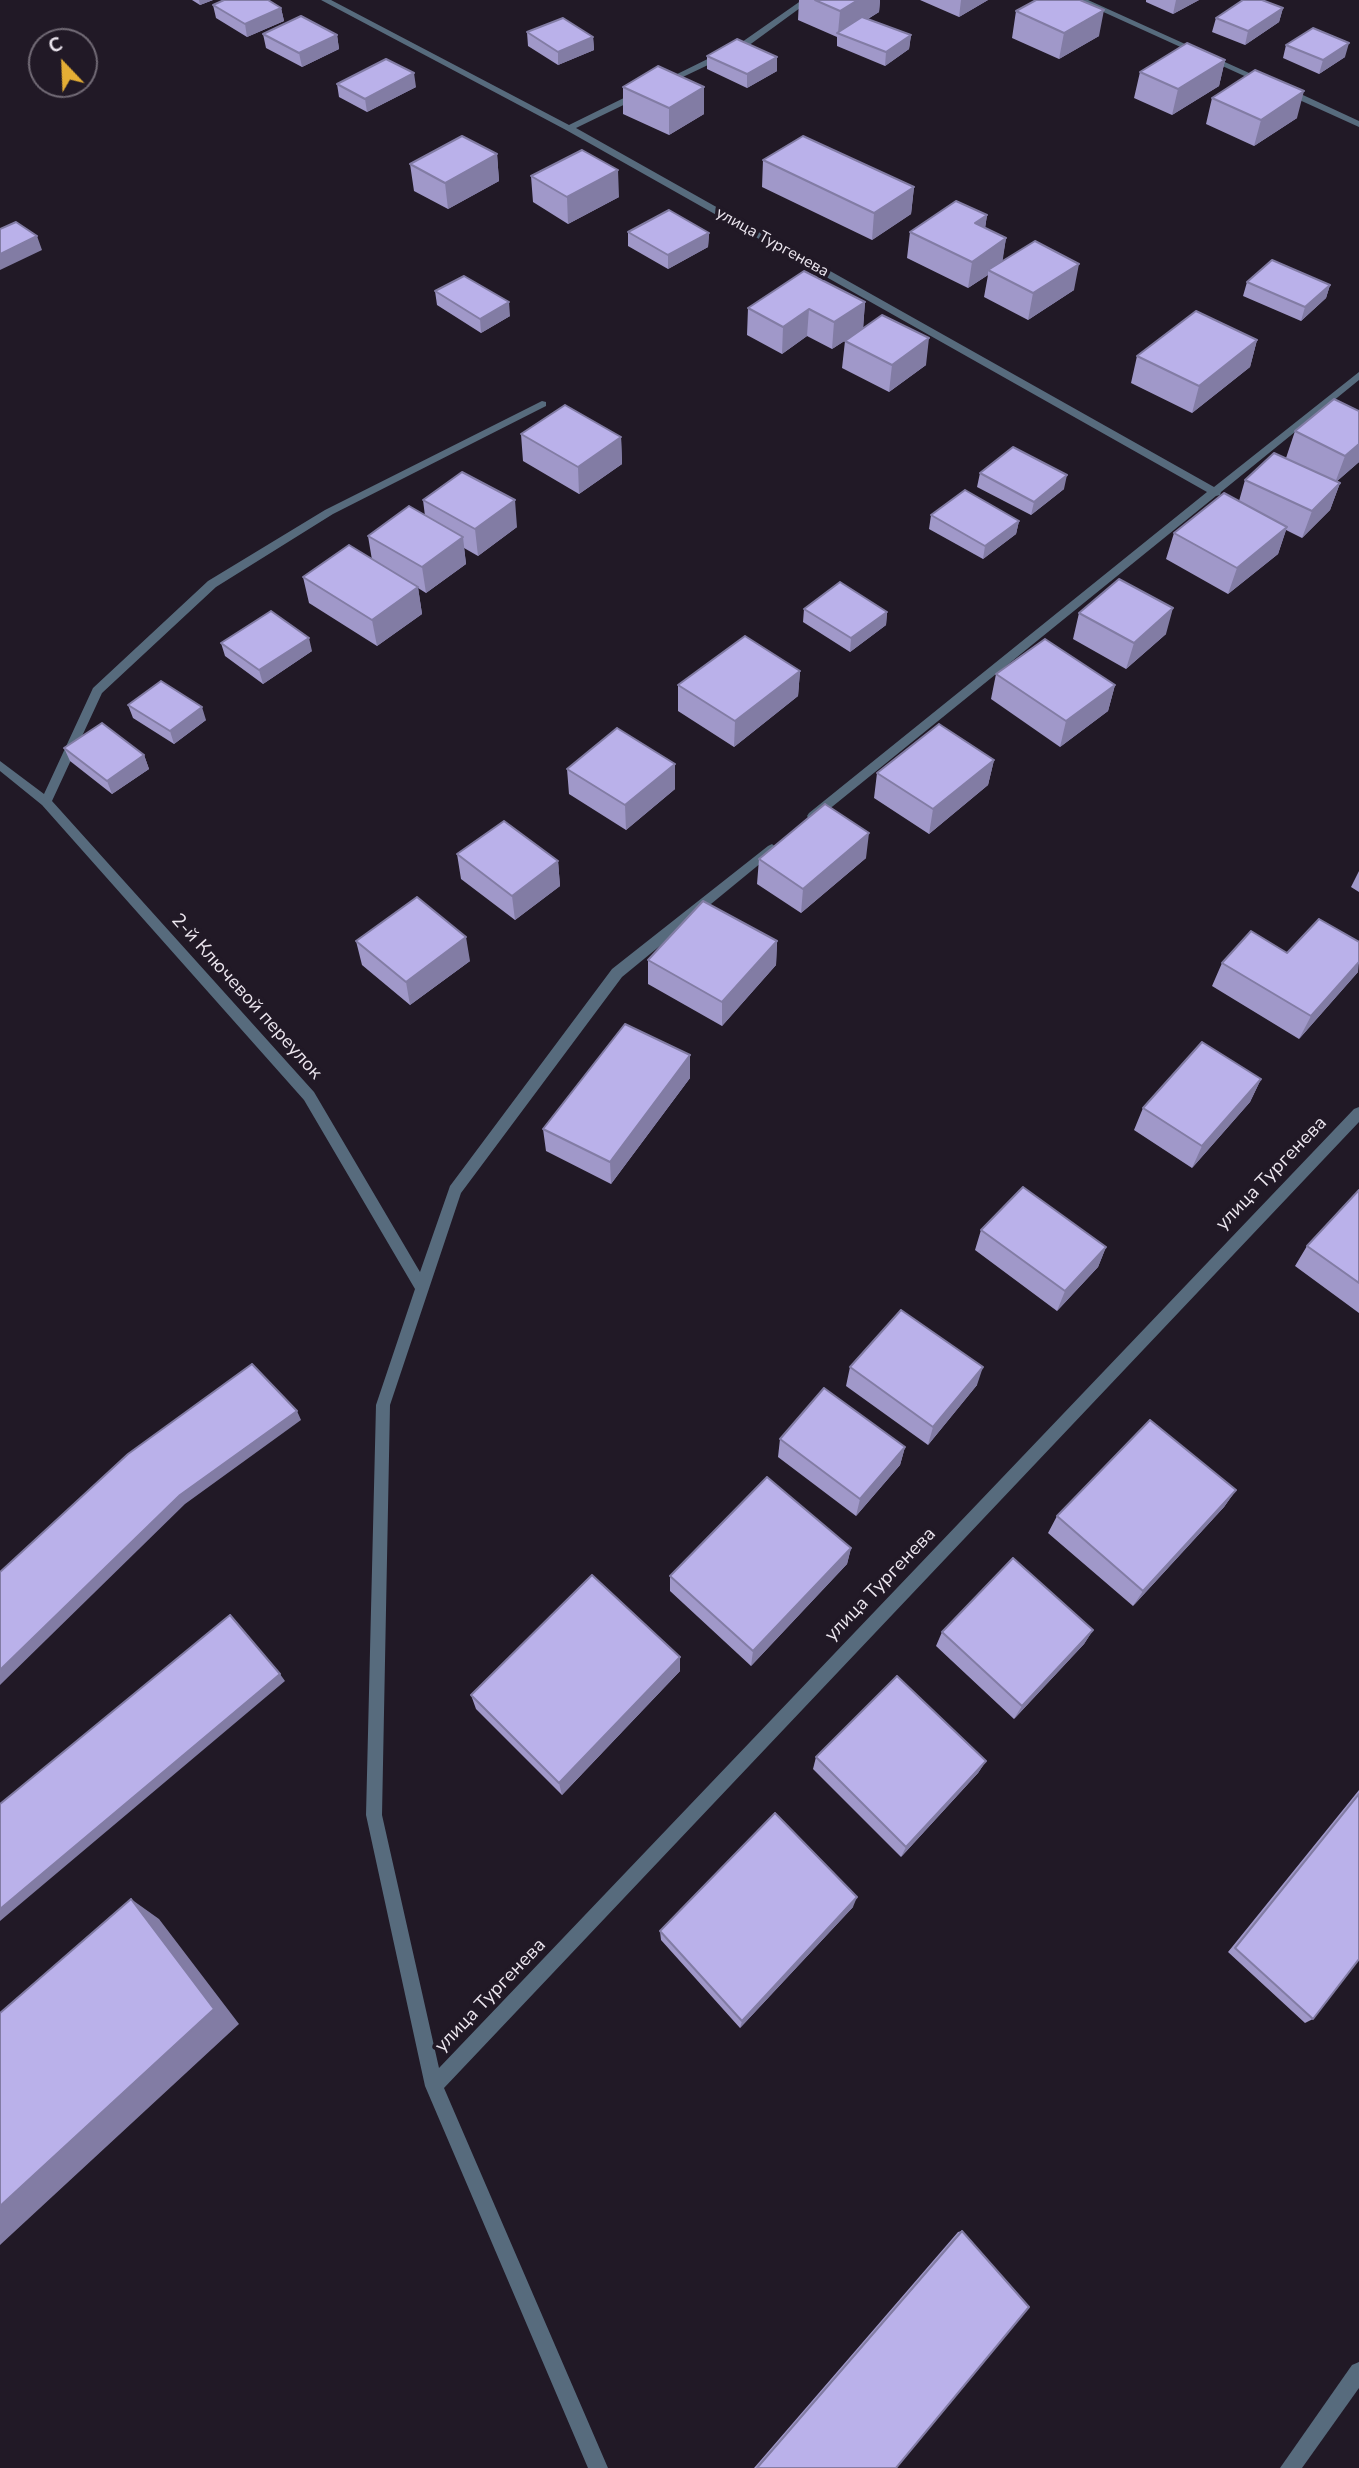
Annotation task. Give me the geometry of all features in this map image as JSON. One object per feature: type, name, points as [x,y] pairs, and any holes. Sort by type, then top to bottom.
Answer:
[{"type":"street","name":"улица Тургенева","points":[[325,0],[569,128],[1216,493]]},
{"type":"street","points":[[657,86],[745,44],[807,0]]},
{"type":"street","points":[[1081,0],[1270,84]]},
{"type":"street","points":[[1283,90],[1359,124]]},
{"type":"street","points":[[569,128],[644,92]]},
{"type":"street","points":[[802,825],[1359,375]]},
{"type":"street","points":[[46,802],[97,691],[212,584],[329,512],[542,404]]},
{"type":"street","name":"2-й Ключевой переулок","points":[[0,765],[46,802],[309,1096],[422,1288]]},
{"type":"street","points":[[597,2468],[434,2086],[374,1815],[383,1405],[455,1190],[617,973],[780,842]]},
{"type":"street","name":"улица Тургенева","points":[[434,2086],[1359,1113]]},
{"type":"street","points":[[1290,2468],[1359,2372]]},
{"type":"building","points":[[224,0],[268,0],[281,8],[245,24],[213,5]]},
{"type":"building","points":[[815,0],[858,0],[840,11]]},
{"type":"building","points":[[1036,0],[1080,0],[1104,10],[1064,33],[1016,11]]},
{"type":"building","points":[[1243,0],[1262,0],[1283,8],[1248,31],[1216,18]]},
{"type":"building","points":[[301,16],[337,35],[299,53],[263,34]]},
{"type":"building","points":[[862,17],[911,35],[886,52],[837,33]]},
{"type":"building","points":[[563,18],[593,37],[558,52],[527,32]]},
{"type":"building","points":[[1313,28],[1349,43],[1323,60],[1286,45]]},
{"type":"building","points":[[737,39],[777,57],[747,74],[707,56]]},
{"type":"building","points":[[1187,43],[1225,60],[1178,89],[1140,72]]},
{"type":"building","points":[[386,59],[414,73],[365,99],[337,84]]},
{"type":"building","points":[[658,66],[704,87],[669,108],[623,87]]},
{"type":"building","points":[[1255,70],[1304,91],[1261,120],[1212,98]]},
{"type":"building","points":[[462,136],[497,154],[445,183],[410,164]]},
{"type":"building","points":[[803,136],[914,187],[874,213],[763,160]]},
{"type":"building","points":[[582,150],[618,170],[567,197],[531,176]]},
{"type":"building","points":[[956,201],[987,215],[975,223],[1006,238],[972,262],[910,232]]},
{"type":"building","points":[[669,210],[709,233],[668,255],[628,232]]},
{"type":"building","points":[[16,222],[37,236],[0,254],[0,229]]},
{"type":"building","points":[[1035,241],[1079,264],[1033,293],[988,270]]},
{"type":"building","points":[[1272,260],[1330,285],[1305,307],[1247,282]]},
{"type":"building","points":[[804,271],[865,302],[834,322],[809,309],[783,327],[748,308]]},
{"type":"building","points":[[464,276],[509,302],[480,319],[435,291]]},
{"type":"building","points":[[1196,311],[1257,340],[1199,386],[1137,356]]},
{"type":"building","points":[[882,315],[929,338],[892,365],[845,341]]},
{"type":"building","points":[[1334,399],[1359,411],[1359,444],[1345,456],[1295,431]]},
{"type":"building","points":[[565,405],[621,437],[578,467],[521,434]]},
{"type":"building","points":[[1013,447],[1067,475],[1034,502],[980,473]]},
{"type":"building","points":[[1274,453],[1340,483],[1312,511],[1245,480]]},
{"type":"building","points":[[462,472],[515,500],[475,529],[423,500]]},
{"type":"building","points":[[965,490],[1019,521],[985,546],[931,515]]},
{"type":"building","points":[[1224,493],[1287,527],[1237,568],[1174,533]]},
{"type":"building","points":[[409,506],[463,537],[422,567],[368,536]]},
{"type":"building","points":[[349,545],[418,587],[372,620],[303,577]]},
{"type":"building","points":[[1119,579],[1173,608],[1134,643],[1079,613]]},
{"type":"building","points":[[840,582],[887,612],[851,638],[804,609]]},
{"type":"building","points":[[271,611],[309,638],[259,670],[221,643]]},
{"type":"building","points":[[745,636],[800,671],[735,721],[678,685]]},
{"type":"building","points":[[1045,639],[1115,685],[1066,721],[996,674]]},
{"type":"building","points":[[161,681],[202,707],[170,731],[128,705]]},
{"type":"building","points":[[102,723],[144,755],[107,781],[64,748]]},
{"type":"building","points":[[939,724],[994,760],[933,809],[877,773]]},
{"type":"building","points":[[617,728],[675,764],[625,805],[567,769]]},
{"type":"building","points":[[825,804],[869,833],[803,889],[759,859]]},
{"type":"building","points":[[504,821],[558,861],[512,896],[457,854]]},
{"type":"building","points":[[417,897],[466,937],[406,982],[356,941]]},
{"type":"building","points":[[703,901],[777,941],[722,1002],[648,960]]},
{"type":"building","points":[[1319,919],[1359,942],[1359,962],[1311,1016],[1222,963],[1251,931],[1287,953]]},
{"type":"building","points":[[625,1024],[690,1055],[610,1162],[543,1129]]},
{"type":"building","points":[[1202,1042],[1261,1079],[1202,1146],[1143,1108]]},
{"type":"building","points":[[1023,1187],[1106,1247],[1065,1291],[981,1230]]},
{"type":"building","points":[[1359,1190],[1359,1283],[1307,1246]]},
{"type":"building","points":[[901,1310],[983,1367],[933,1427],[850,1367]]},
{"type":"building","points":[[252,1364],[297,1411],[180,1495],[0,1670],[0,1572],[128,1454]]},
{"type":"building","points":[[824,1388],[905,1447],[860,1499],[780,1439]]},
{"type":"building","points":[[1150,1420],[1236,1490],[1143,1591],[1057,1516]]},
{"type":"building","points":[[767,1477],[851,1548],[753,1651],[670,1576]]},
{"type":"building","points":[[1013,1558],[1093,1630],[1022,1706],[942,1632]]},
{"type":"building","points":[[592,1575],[680,1657],[559,1783],[471,1695]]},
{"type":"building","points":[[230,1615],[280,1674],[0,1909],[0,1804]]},
{"type":"building","points":[[897,1676],[986,1761],[906,1847],[816,1757]]},
{"type":"building","points":[[1359,1794],[1359,1959],[1313,2019],[1235,1948]]},
{"type":"building","points":[[775,1813],[857,1897],[742,2021],[660,1931]]},
{"type":"building","points":[[131,1899],[214,2009],[0,2206],[0,2013]]},
{"type":"building","points":[[962,2231],[1029,2307],[896,2468],[757,2468]]}]
